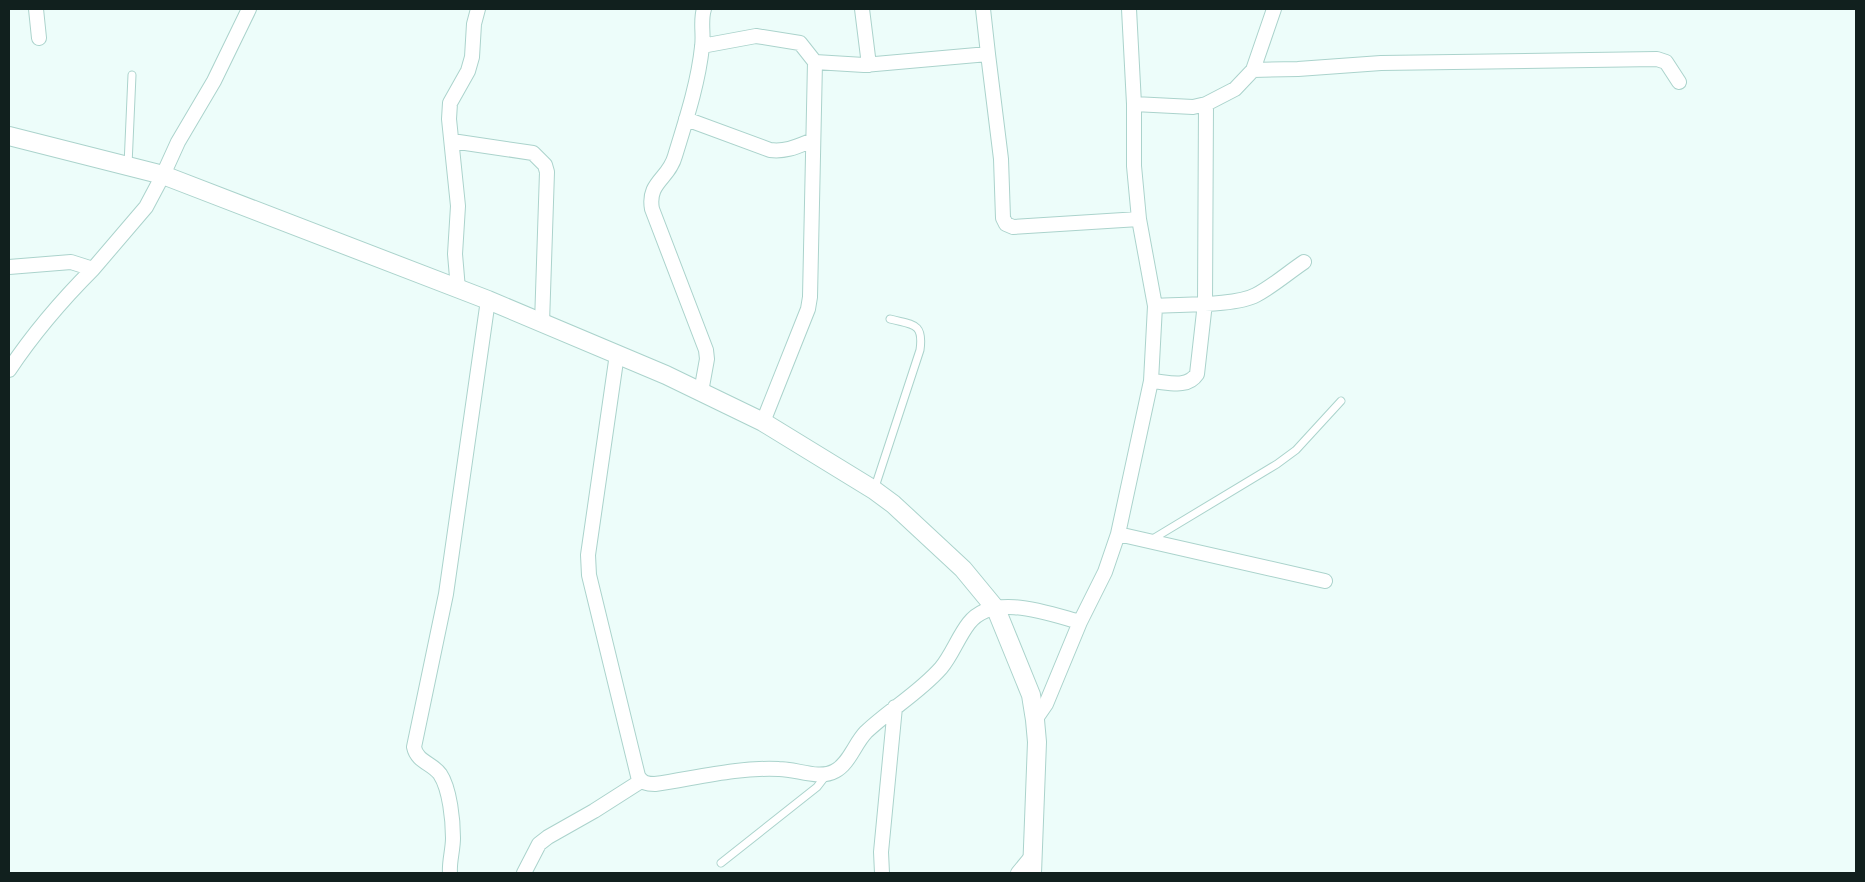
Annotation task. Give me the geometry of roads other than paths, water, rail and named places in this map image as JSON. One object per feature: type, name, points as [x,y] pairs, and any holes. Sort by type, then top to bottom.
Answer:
[{"type":"street","points":[[36,9],[39,38]]},
{"type":"street","points":[[9,370],[27,343],[74,287],[146,207],[178,142],[214,82],[249,9]]},
{"type":"street","points":[[458,289],[455,254],[458,206],[449,119],[450,103],[468,71],[472,58],[474,24],[478,9]]},
{"type":"street","points":[[702,392],[707,359],[706,350],[652,210],[651,201],[655,184],[670,169],[674,161],[686,119],[702,46],[702,18],[704,9]]},
{"type":"street","points":[[862,9],[869,65]]},
{"type":"street","points":[[984,9],[1001,159],[1004,218],[1006,224],[1013,227],[1139,219]]},
{"type":"street","points":[[1035,720],[1046,704],[1080,622],[1105,572],[1118,534],[1152,381],[1155,306],[1139,219],[1134,166],[1134,104],[1129,9]]},
{"type":"street","points":[[1134,104],[1193,107],[1206,104],[1235,90],[1253,70],[1274,9]]},
{"type":"street","points":[[702,46],[756,36],[800,43],[814,62],[808,309],[763,422]]},
{"type":"street","points":[[814,62],[869,65],[988,54]]},
{"type":"street","points":[[1253,70],[1381,63],[1657,59],[1666,62],[1679,82]]},
{"type":"street","points":[[1152,381],[1185,383],[1193,380],[1197,374],[1205,303],[1206,104]]},
{"type":"street","points":[[686,119],[770,150],[789,150],[813,140]]},
{"type":"street","points":[[9,136],[128,168],[163,175],[488,300],[666,374],[763,422],[874,490],[893,504],[963,568],[996,609],[1031,695],[1037,742],[1032,865],[1018,873]]},
{"type":"street","points":[[452,141],[533,154],[545,165],[547,172],[542,323]]},
{"type":"street","points":[[9,267],[71,262],[92,269]]},
{"type":"street","points":[[1155,306],[1231,302],[1256,295],[1304,262]]},
{"type":"street","points":[[450,873],[451,814],[444,783],[434,768],[415,754],[414,747],[446,594],[488,300]]},
{"type":"street","points":[[617,354],[588,564],[591,584],[638,776],[645,784],[756,769],[781,769],[827,774],[841,767],[862,736],[942,668],[969,622],[979,614],[1008,607],[1028,608],[1080,622]]},
{"type":"street","points":[[1118,534],[1325,581]]},
{"type":"street","points":[[882,873],[881,852],[895,707]]},
{"type":"street","points":[[524,873],[540,844],[548,837],[641,781]]},
{"type":"lane","points":[[128,168],[132,75]]},
{"type":"lane","points":[[874,490],[920,350],[920,331],[916,326],[890,319]]},
{"type":"lane","points":[[1149,541],[1296,450],[1341,401]]},
{"type":"lane","points":[[721,863],[817,787],[827,774]]}]
